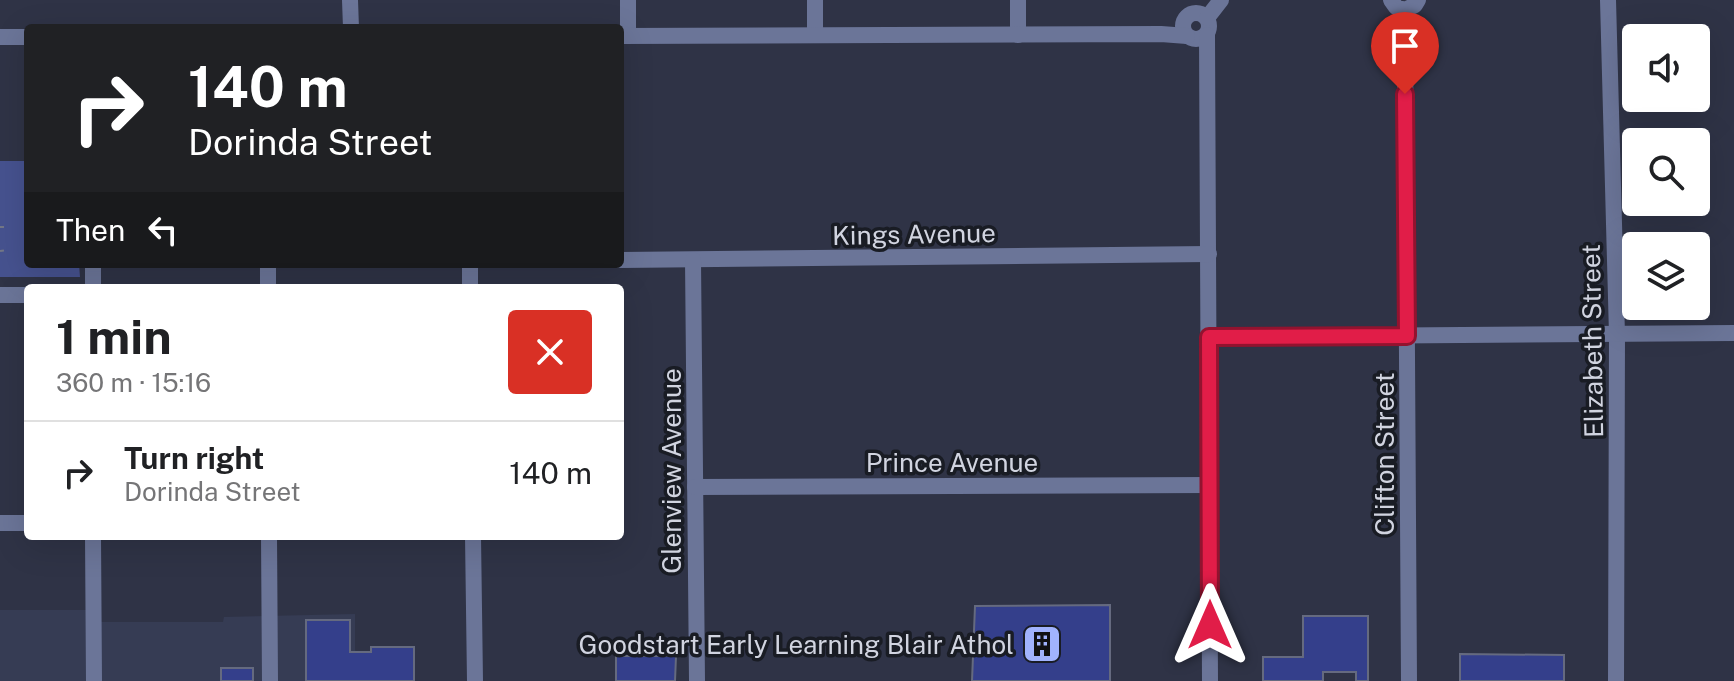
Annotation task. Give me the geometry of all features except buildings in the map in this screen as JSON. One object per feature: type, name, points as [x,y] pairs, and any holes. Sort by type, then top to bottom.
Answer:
[{"type":"street","points":[[350,0],[351,24]]},
{"type":"street","points":[[628,0],[624,36],[1161,34],[1196,23],[1221,0]]},
{"type":"street","points":[[815,0],[815,35]]},
{"type":"street","points":[[1018,0],[1018,35]]},
{"type":"street","name":"Elizabeth Street","points":[[1608,0],[1617,335],[1616,681]]},
{"type":"street","name":"Clifton Street","points":[[1404,3],[1409,681]]},
{"type":"street","points":[[1196,23],[1207,61],[1210,681]]},
{"type":"street","points":[[0,37],[24,37]]},
{"type":"street","name":"Kings Avenue","points":[[624,260],[1209,254]]},
{"type":"street","name":"Glenview Avenue","points":[[693,260],[697,681]]},
{"type":"street","points":[[0,295],[24,295]]},
{"type":"street","points":[[1209,337],[1734,333]]},
{"type":"street","name":"Prince Avenue","points":[[695,487],[1210,485]]},
{"type":"street","points":[[0,523],[24,523]]},
{"type":"street","points":[[93,540],[94,681]]},
{"type":"street","points":[[269,540],[270,681]]},
{"type":"street","points":[[473,540],[475,681]]},
{"type":"path","points":[[0,227],[7,227]]},
{"type":"path","points":[[0,251],[7,250]]},
{"type":"shaded area","points":[[0,161],[24,161],[24,268],[79,268],[80,277],[0,277]]},
{"type":"shaded area","points":[[0,610],[87,610],[101,622],[223,622],[224,617],[355,614],[355,649],[361,681],[0,681]]},
{"type":"place","name":"Goodstart Early Learning Blair Athol","points":[[1042,644]]},
{"type":"route","points":[[1210,625],[1209,337],[1407,336],[1405,94]]}]
